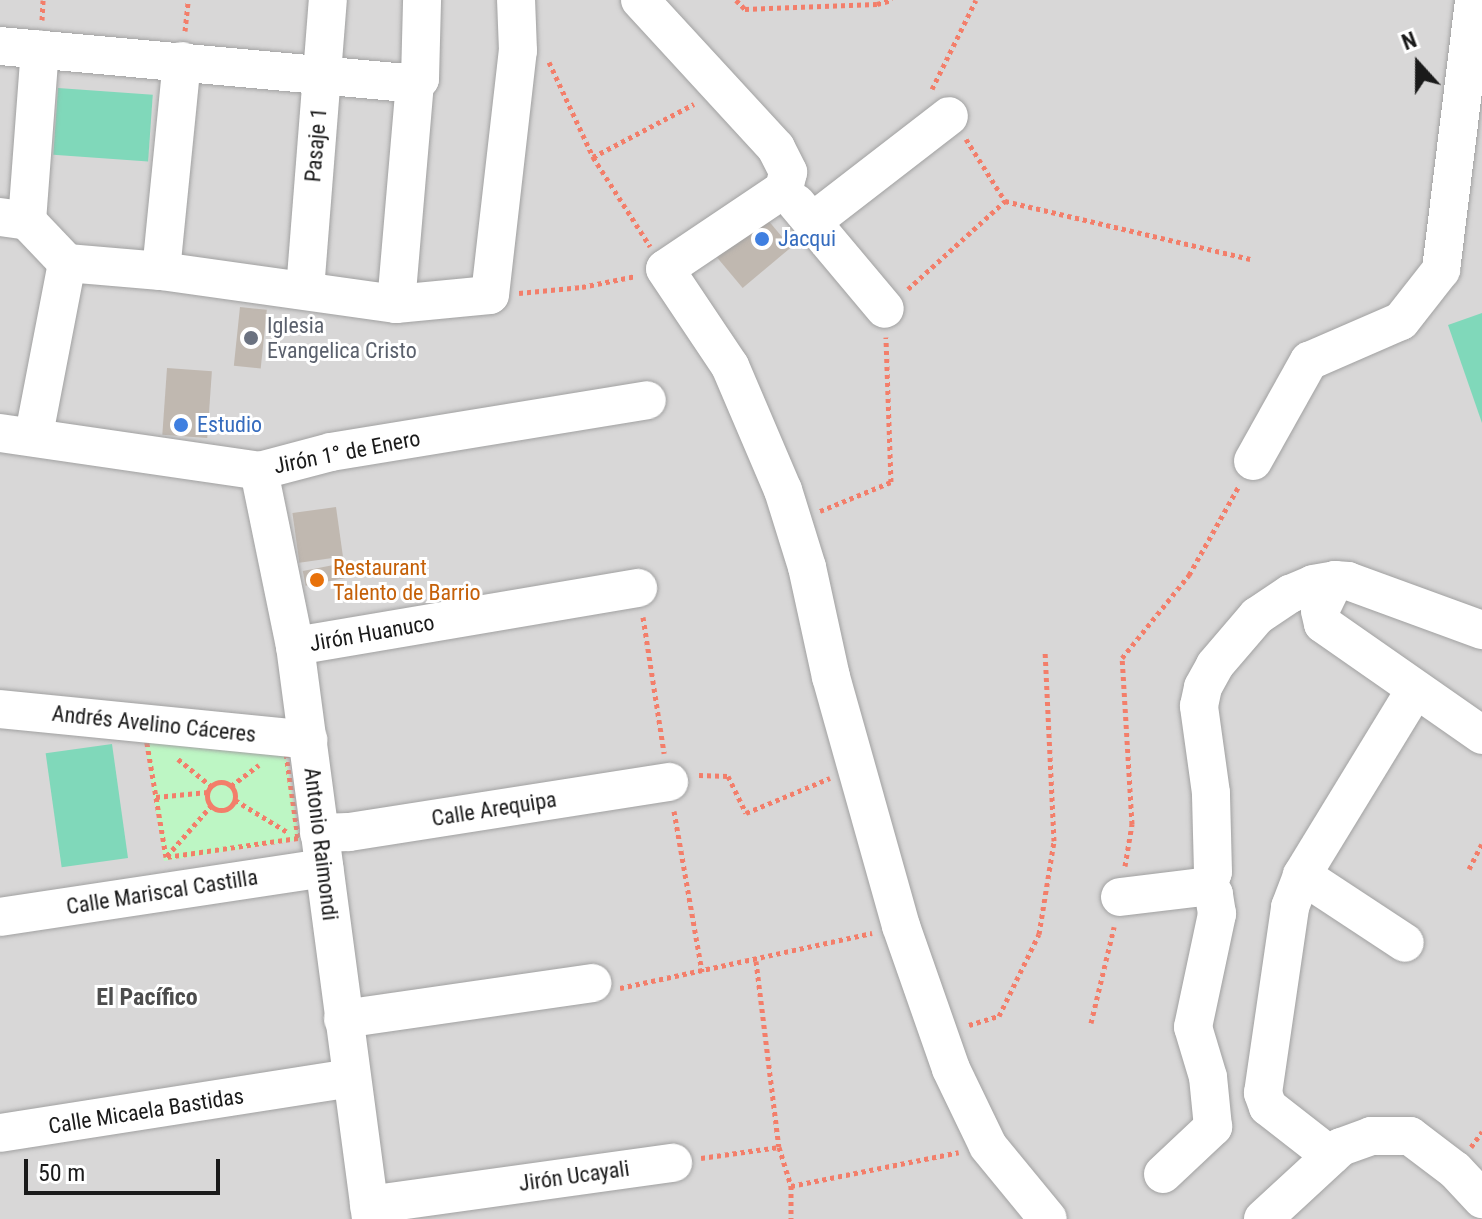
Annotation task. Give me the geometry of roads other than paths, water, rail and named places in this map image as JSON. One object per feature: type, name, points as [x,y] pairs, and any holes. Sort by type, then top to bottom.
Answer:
[{"type":"street","name":"Pasaje 1","points":[[305,290],[328,0]]},
{"type":"street","points":[[396,304],[415,84],[420,79],[422,0]]},
{"type":"street","points":[[40,49],[14,219],[67,263],[161,271],[396,304],[490,295],[518,51],[516,0]]},
{"type":"street","points":[[640,0],[776,148],[788,172],[784,189],[665,269],[730,366],[793,522],[856,767],[901,926],[951,1069],[988,1146],[1048,1219]]},
{"type":"street","points":[[1253,461],[1309,361],[1401,321],[1441,270],[1474,0]]},
{"type":"street","points":[[0,46],[322,73],[415,84]]},
{"type":"street","points":[[161,271],[182,61]]},
{"type":"street","points":[[812,222],[949,116]]},
{"type":"street","points":[[784,189],[885,309]]},
{"type":"street","points":[[17,434],[67,263]]},
{"type":"street","name":"Jirón 1° de Enero","points":[[17,434],[259,471],[331,452],[647,400]]},
{"type":"street","name":"Antonio Raimondi","points":[[259,471],[295,646],[308,740],[314,846],[343,1019],[370,1212]]},
{"type":"street","points":[[1203,887],[1213,872],[1211,793],[1199,706],[1203,687],[1215,665],[1257,616],[1290,594],[1313,584],[1335,580],[1348,581],[1482,630]]},
{"type":"street","points":[[1335,580],[1320,611],[1323,624],[1482,735]]},
{"type":"street","name":"Jirón Huanuco","points":[[295,646],[638,588]]},
{"type":"street","points":[[1331,1156],[1268,1107],[1263,1093],[1290,907],[1302,875],[1415,690]]},
{"type":"street","name":"Andrés Avelino Cáceres","points":[[0,709],[308,740]]},
{"type":"street","name":"Calle Arequipa","points":[[314,846],[349,832],[669,782]]},
{"type":"street","name":"Calle Mariscal Castilla","points":[[0,917],[169,874],[314,846]]},
{"type":"street","points":[[1302,875],[1405,943]]},
{"type":"street","points":[[1120,897],[1203,887],[1214,894],[1217,914],[1193,1027],[1208,1077],[1213,1127],[1163,1174]]},
{"type":"street","points":[[343,1019],[592,983]]},
{"type":"street","name":"Calle Micaela Bastidas","points":[[0,1133],[351,1078]]},
{"type":"street","points":[[1281,1214],[1341,1147],[1371,1136],[1410,1136],[1455,1170],[1482,1199]]},
{"type":"street","name":"Jirón Ucayali","points":[[370,1212],[673,1163]]},
{"type":"place","name":"Jacqui","points":[[762,239]]},
{"type":"place","name":"Iglesia Evangelica Cristo","points":[[251,338]]},
{"type":"place","name":"Estudio","points":[[181,425]]},
{"type":"place","name":"Restaurant Talento de Barrio","points":[[317,580]]},
{"type":"district","name":"El Pacífico","points":[[147,998]]}]
